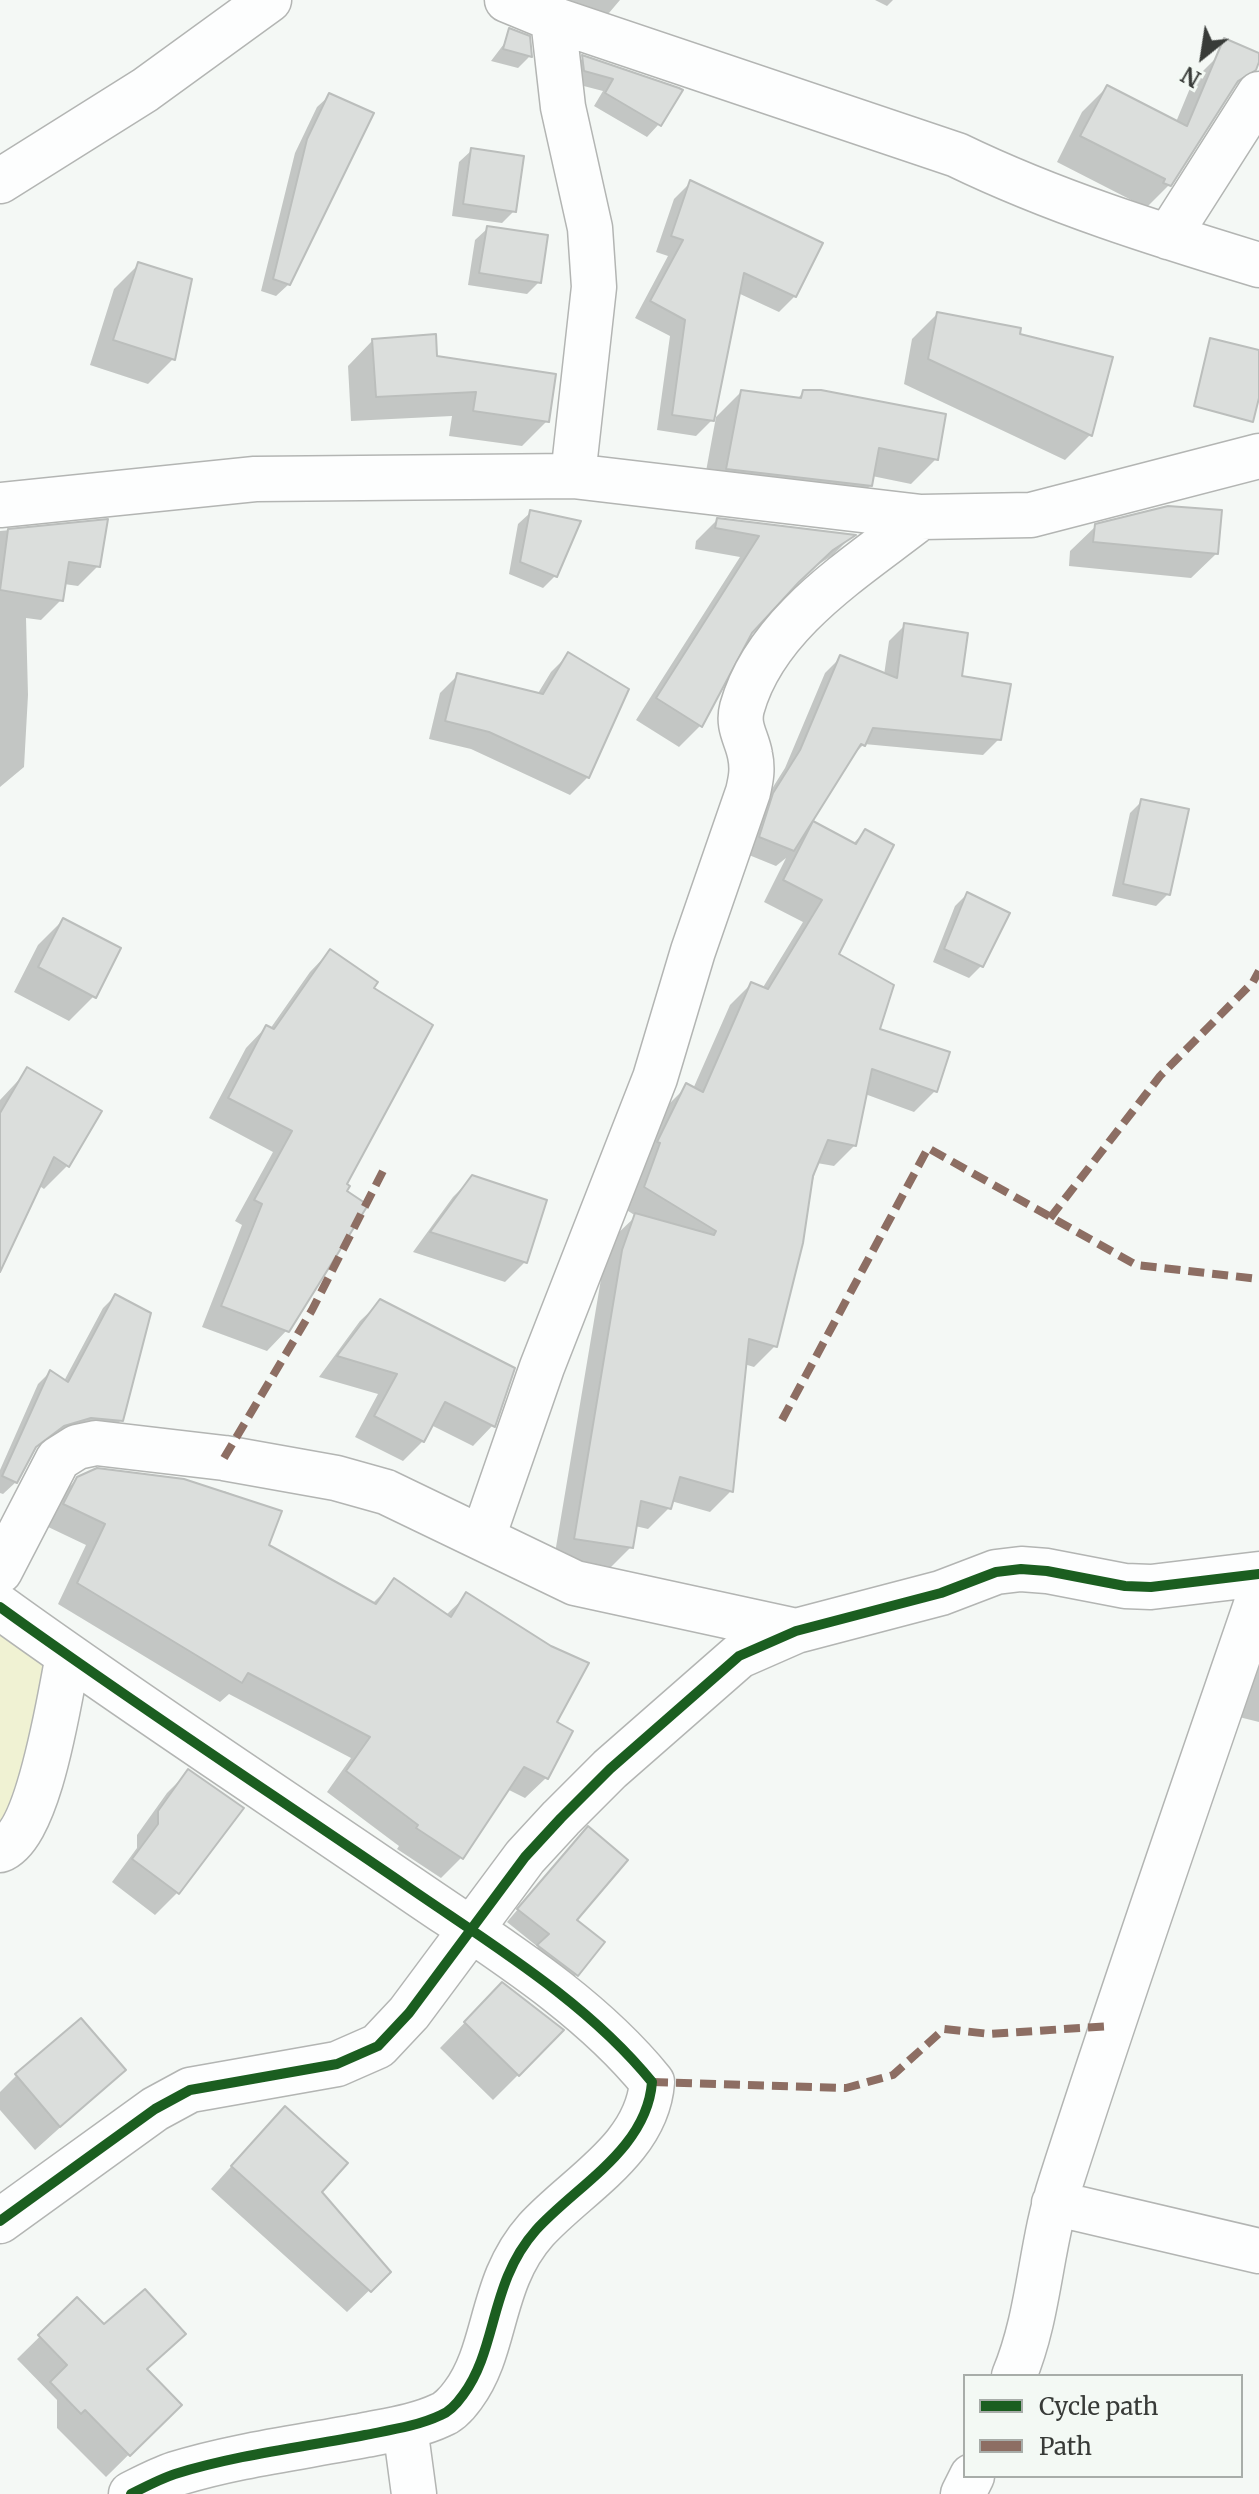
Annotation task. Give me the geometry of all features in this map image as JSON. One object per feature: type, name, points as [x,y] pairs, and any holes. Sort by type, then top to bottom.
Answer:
[{"type":"street","points":[[0,181],[145,90],[269,0]]},
{"type":"street","points":[[507,0],[553,19],[957,155],[1012,181],[1168,237],[1259,265]]},
{"type":"street","points":[[553,19],[563,107],[590,228],[594,287],[573,476]]},
{"type":"street","points":[[1168,237],[1259,94]]},
{"type":"street","points":[[0,505],[255,479],[573,476],[921,517],[1031,515],[1259,456]]},
{"type":"street","points":[[483,1537],[542,1367],[655,1078],[693,951],[748,792],[752,773],[750,752],[741,731],[741,710],[752,683],[773,648],[822,594],[921,517]]},
{"type":"street","points":[[0,1571],[58,1459],[77,1447],[96,1443],[224,1458],[336,1478],[386,1492],[575,1583],[796,1631]]},
{"type":"street","points":[[0,2221],[155,2109],[190,2090],[337,2064],[378,2046],[409,2013],[525,1857],[610,1769],[718,1671],[739,1656],[796,1631],[941,1593],[996,1572],[1034,1570],[1125,1586],[1151,1587],[1259,1574]]},
{"type":"street","points":[[1015,2374],[1029,2333],[1054,2203],[1111,2026],[1259,1596]]},
{"type":"street","points":[[0,1607],[471,1930],[627,2051],[652,2082],[651,2099],[642,2122],[622,2150],[535,2231],[513,2260],[500,2290],[480,2361],[464,2394],[444,2414],[405,2427],[174,2474],[131,2494]]},
{"type":"street","points":[[0,1850],[21,1835],[34,1804],[68,1656]]},
{"type":"street","points":[[1054,2203],[1259,2251]]},
{"type":"street","points":[[405,2427],[414,2494]]},
{"type":"green space","points":[[0,1613],[53,1651],[0,1853]]},
{"type":"building","points":[[509,28],[530,36],[532,57],[503,49]]},
{"type":"building","points":[[1224,38],[1259,53],[1259,62],[1256,70],[1238,81],[1171,186],[1163,183],[1165,179],[1080,136],[1107,85],[1187,126]]},
{"type":"building","points":[[582,55],[683,90],[661,126],[605,93],[613,79],[584,71]]},
{"type":"building","points":[[329,93],[374,113],[290,285],[273,279],[307,139]]},
{"type":"building","points":[[471,148],[524,156],[516,212],[463,204]]},
{"type":"building","points":[[690,180],[823,243],[796,297],[744,273],[714,421],[672,415],[685,320],[650,301],[683,240],[671,236]]},
{"type":"building","points":[[487,226],[548,235],[541,283],[479,273]]},
{"type":"building","points":[[138,262],[192,279],[175,360],[113,340]]},
{"type":"building","points":[[937,312],[1021,328],[1020,334],[1113,357],[1092,436],[928,359]]},
{"type":"building","points":[[436,334],[437,356],[556,374],[549,422],[473,411],[476,392],[376,397],[372,339]]},
{"type":"building","points":[[1210,338],[1259,350],[1259,398],[1253,422],[1194,406]]},
{"type":"building","points":[[741,390],[801,398],[803,390],[821,390],[946,414],[938,460],[879,448],[872,486],[726,469]]},
{"type":"building","points":[[1168,506],[1222,510],[1218,554],[1093,542],[1095,524]]},
{"type":"building","points":[[530,510],[581,521],[557,577],[520,562]]},
{"type":"building","points":[[717,518],[856,535],[833,550],[799,582],[752,633],[702,727],[656,698],[759,536],[715,528]]},
{"type":"building","points":[[108,519],[100,567],[69,562],[63,601],[0,590],[8,529]]},
{"type":"building","points":[[904,623],[968,633],[962,676],[1011,684],[1001,740],[873,728],[865,746],[861,744],[794,851],[759,837],[773,793],[800,750],[840,655],[897,678]]},
{"type":"building","points":[[568,652],[629,689],[589,778],[489,732],[445,721],[457,673],[543,694]]},
{"type":"building","points":[[1141,799],[1189,809],[1170,895],[1123,884]]},
{"type":"building","points":[[813,821],[856,844],[865,829],[894,845],[839,954],[894,985],[880,1029],[950,1052],[937,1092],[872,1069],[856,1146],[828,1140],[813,1176],[803,1243],[777,1347],[749,1339],[733,1492],[680,1477],[671,1509],[641,1501],[633,1548],[574,1539],[622,1250],[635,1213],[714,1235],[716,1231],[644,1187],[660,1143],[657,1142],[686,1083],[703,1092],[751,982],[768,989],[822,900],[783,880]]},
{"type":"building","points":[[967,892],[1010,913],[983,967],[944,949]]},
{"type":"building","points":[[63,918],[121,948],[96,998],[38,967]]},
{"type":"building","points":[[330,949],[378,982],[374,988],[433,1025],[347,1184],[350,1186],[347,1191],[368,1205],[289,1332],[221,1306],[262,1204],[254,1200],[292,1131],[228,1098],[266,1025],[274,1029]]},
{"type":"building","points":[[27,1067],[102,1111],[69,1167],[54,1157],[0,1272],[0,1113]]},
{"type":"building","points":[[472,1175],[547,1200],[527,1263],[430,1232]]},
{"type":"building","points":[[115,1294],[151,1313],[123,1421],[91,1418],[64,1426],[36,1447],[17,1483],[2,1476],[50,1370],[68,1382]]},
{"type":"building","points":[[380,1299],[515,1368],[495,1427],[445,1402],[424,1442],[374,1416],[397,1374],[337,1356]]},
{"type":"building","points":[[97,1468],[184,1479],[282,1511],[269,1545],[376,1604],[394,1578],[451,1617],[466,1592],[551,1646],[589,1663],[557,1722],[573,1731],[548,1779],[524,1767],[463,1859],[416,1828],[418,1825],[346,1771],[370,1737],[248,1673],[242,1683],[77,1583],[105,1524],[63,1504],[77,1477]]},
{"type":"building","points":[[188,1769],[244,1808],[179,1894],[132,1859],[158,1824],[158,1811]]},
{"type":"building","points":[[588,1826],[628,1860],[577,1920],[605,1942],[578,1976],[537,1945],[549,1934],[517,1909]]},
{"type":"building","points":[[502,1982],[564,2030],[519,2076],[464,2022]]},
{"type":"building","points":[[81,2018],[126,2070],[60,2127],[15,2074]]},
{"type":"building","points":[[285,2106],[348,2163],[322,2192],[391,2272],[371,2292],[231,2166]]},
{"type":"building","points":[[145,2289],[186,2334],[147,2369],[182,2405],[130,2456],[85,2410],[81,2414],[50,2382],[67,2365],[38,2335],[77,2297],[104,2324]]},
{"type":"marked path","points":[[1050,1218],[1160,1076],[1253,982],[1259,971]]},
{"type":"marked path","points":[[782,1420],[928,1148],[1136,1265],[1259,1279]]},
{"type":"marked path","points":[[224,1458],[312,1310],[383,1171]]},
{"type":"marked path","points":[[652,2082],[846,2088],[893,2075],[944,2029],[990,2034],[1111,2026]]},
{"type":"cycle path","points":[[0,2221],[155,2109],[190,2090],[337,2064],[378,2046],[409,2013],[525,1857],[561,1818],[610,1769],[739,1656],[796,1631],[941,1593],[996,1572],[1021,1569],[1047,1571],[1125,1586],[1151,1587],[1259,1574]]},
{"type":"cycle path","points":[[0,1607],[539,1977],[627,2053],[652,2082],[638,2127],[624,2146],[536,2230],[521,2250],[501,2293],[483,2357],[474,2377],[463,2395],[444,2414],[404,2427],[198,2467],[169,2476],[131,2494]]}]
